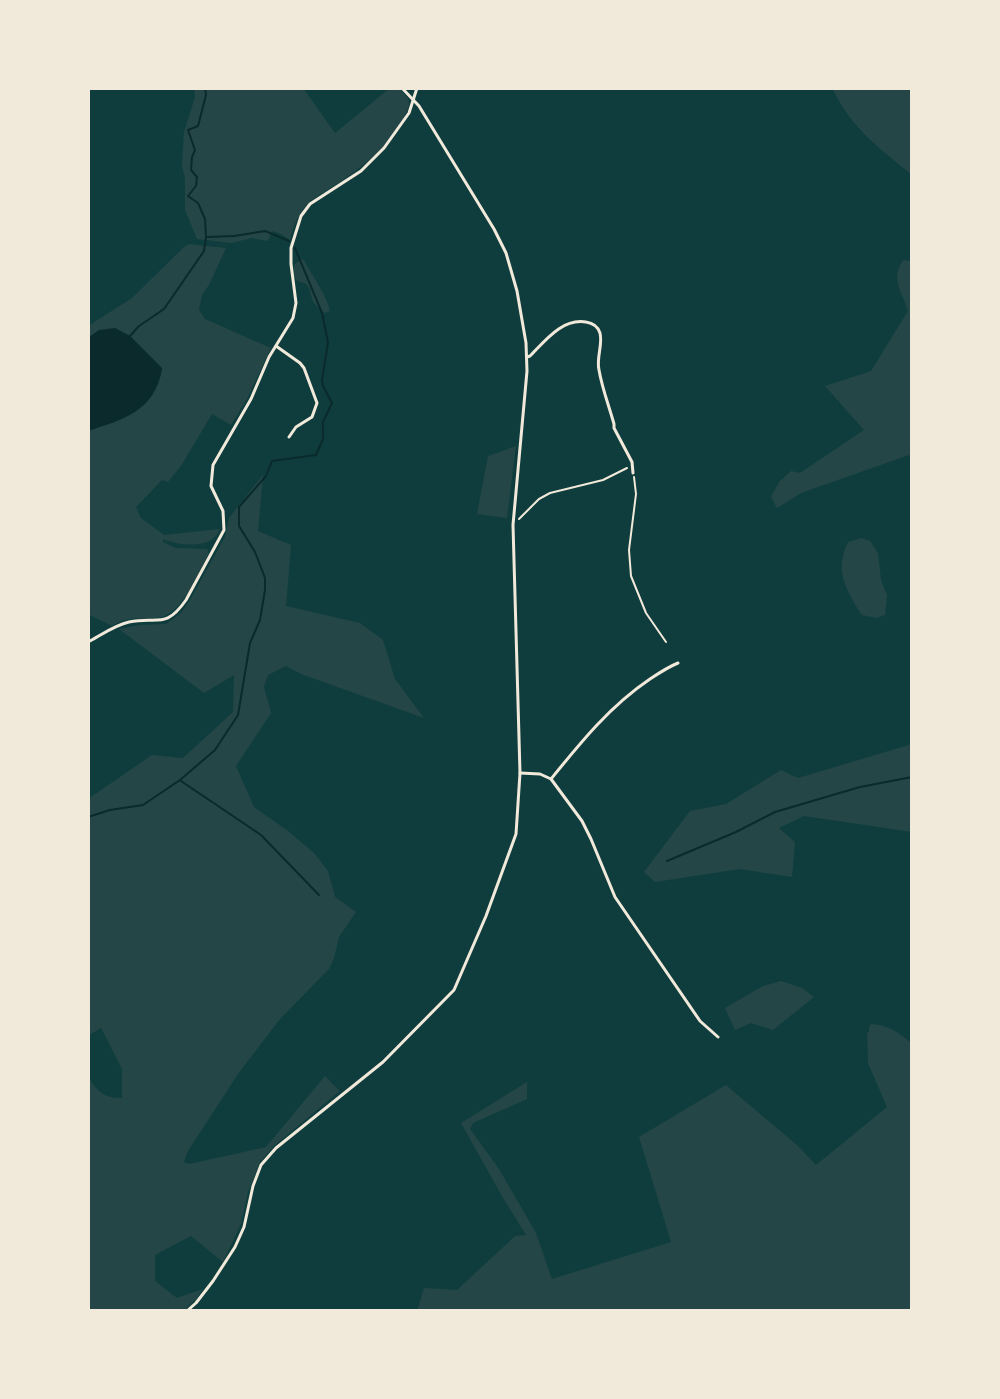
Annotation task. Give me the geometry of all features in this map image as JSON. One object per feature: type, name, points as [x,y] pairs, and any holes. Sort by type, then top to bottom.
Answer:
[{"type":"street","points":[[187,1311],[213,1281],[235,1247],[244,1227],[261,1165],[276,1148],[383,1062],[454,990],[486,916],[516,834],[520,773],[514,524],[527,382],[527,357],[517,291],[506,253],[494,229],[415,100],[402,88]]},
{"type":"street","points":[[88,642],[128,622],[168,619],[186,600],[224,530],[223,511],[211,486],[213,465],[296,311],[291,248],[301,216],[310,204],[361,171],[379,154],[402,124],[415,100],[417,88]]},
{"type":"street","points":[[527,357],[564,326],[584,321],[597,328],[601,339],[598,369],[614,428],[632,462],[633,473]]},
{"type":"street","points":[[276,346],[304,368],[317,403],[312,417],[296,427],[289,437]]},
{"type":"street","points":[[627,468],[632,462]]},
{"type":"street","points":[[551,779],[594,726],[632,691],[678,663]]},
{"type":"street","points":[[520,773],[540,774],[551,779],[582,821],[615,897],[700,1021],[718,1037]]},
{"type":"path","points":[[514,524],[539,499],[550,493],[603,480],[627,468]]},
{"type":"path","points":[[633,473],[636,494],[629,550],[631,576],[646,613],[666,642]]},
{"type":"shaded area","points":[[194,88],[303,88],[335,133],[390,88],[399,88],[409,105],[393,136],[381,149],[306,205],[290,240],[272,231],[268,241],[252,238],[231,243],[197,239],[185,210],[182,167],[184,132],[195,97]]},
{"type":"shaded area","points":[[832,88],[912,88],[912,175],[857,126]]},
{"type":"shaded area","points":[[189,244],[226,248],[202,295],[199,310],[205,319],[271,348],[231,425],[212,414],[168,482],[162,480],[136,507],[141,518],[164,535],[220,529],[216,536],[203,543],[187,544],[163,539],[163,542],[176,548],[207,549],[209,553],[190,590],[169,614],[126,620],[112,626],[88,614],[88,431],[125,417],[145,404],[153,395],[162,369],[130,336],[99,330],[88,338],[88,326],[132,298]]},
{"type":"shaded area","points":[[301,259],[322,291],[330,311],[325,313],[317,307],[306,284],[297,281],[294,276],[294,265]]},
{"type":"shaded area","points":[[903,260],[912,261],[912,454],[801,493],[777,508],[771,497],[779,482],[791,471],[800,473],[864,430],[825,386],[871,371],[908,311],[897,280]]},
{"type":"shaded area","points":[[115,328],[130,336],[162,368],[153,394],[145,404],[125,417],[88,431],[88,338],[99,330]]},
{"type":"shaded area","points":[[516,446],[507,518],[477,514],[488,456]]},
{"type":"shaded area","points":[[263,475],[258,531],[291,545],[286,606],[360,623],[383,640],[395,679],[424,718],[286,666],[268,675],[264,687],[271,713],[236,766],[254,807],[314,853],[328,871],[335,897],[356,912],[339,937],[329,969],[280,1019],[238,1074],[184,1162],[189,1164],[266,1147],[325,1076],[340,1091],[275,1145],[260,1162],[248,1192],[241,1224],[223,1262],[191,1236],[155,1255],[155,1281],[177,1298],[203,1289],[183,1311],[88,1311],[88,1076],[102,1093],[122,1098],[122,1069],[101,1028],[88,1036],[88,799],[152,755],[183,758],[233,712],[234,675],[204,693],[119,629],[166,624],[181,613],[225,537],[229,518]]},
{"type":"shaded area","points":[[861,538],[870,541],[878,553],[881,580],[887,595],[885,615],[876,618],[862,615],[847,589],[842,571],[848,542]]},
{"type":"shaded area","points":[[912,744],[912,832],[804,816],[779,828],[795,842],[792,877],[740,869],[655,882],[644,872],[690,811],[726,804],[781,770],[798,778]]},
{"type":"shaded area","points":[[781,981],[802,988],[814,997],[773,1030],[751,1023],[735,1030],[725,1008],[763,986]]},
{"type":"shaded area","points":[[871,1024],[893,1030],[912,1044],[912,1311],[417,1311],[424,1288],[457,1290],[515,1236],[526,1235],[461,1123],[527,1082],[527,1099],[473,1123],[470,1129],[499,1169],[536,1233],[552,1279],[671,1242],[639,1137],[726,1085],[816,1165],[887,1107],[868,1063],[867,1032]]},
{"type":"waterway","points":[[130,336],[164,309],[204,251],[205,219],[198,203],[188,196],[196,186],[197,177],[191,170],[195,150],[188,130],[198,126],[205,88]]},
{"type":"waterway","points":[[207,237],[265,231],[289,241]]},
{"type":"waterway","points":[[88,817],[143,805],[180,780],[215,750],[238,715],[250,643],[260,620],[265,590],[265,578],[255,552],[239,526],[239,507],[266,476],[272,461],[316,455],[323,439],[323,422],[332,403],[322,380],[328,342],[322,313],[295,248]]},
{"type":"waterway","points":[[667,861],[775,812],[860,787],[912,777]]},
{"type":"waterway","points":[[181,781],[261,835],[319,895]]}]
